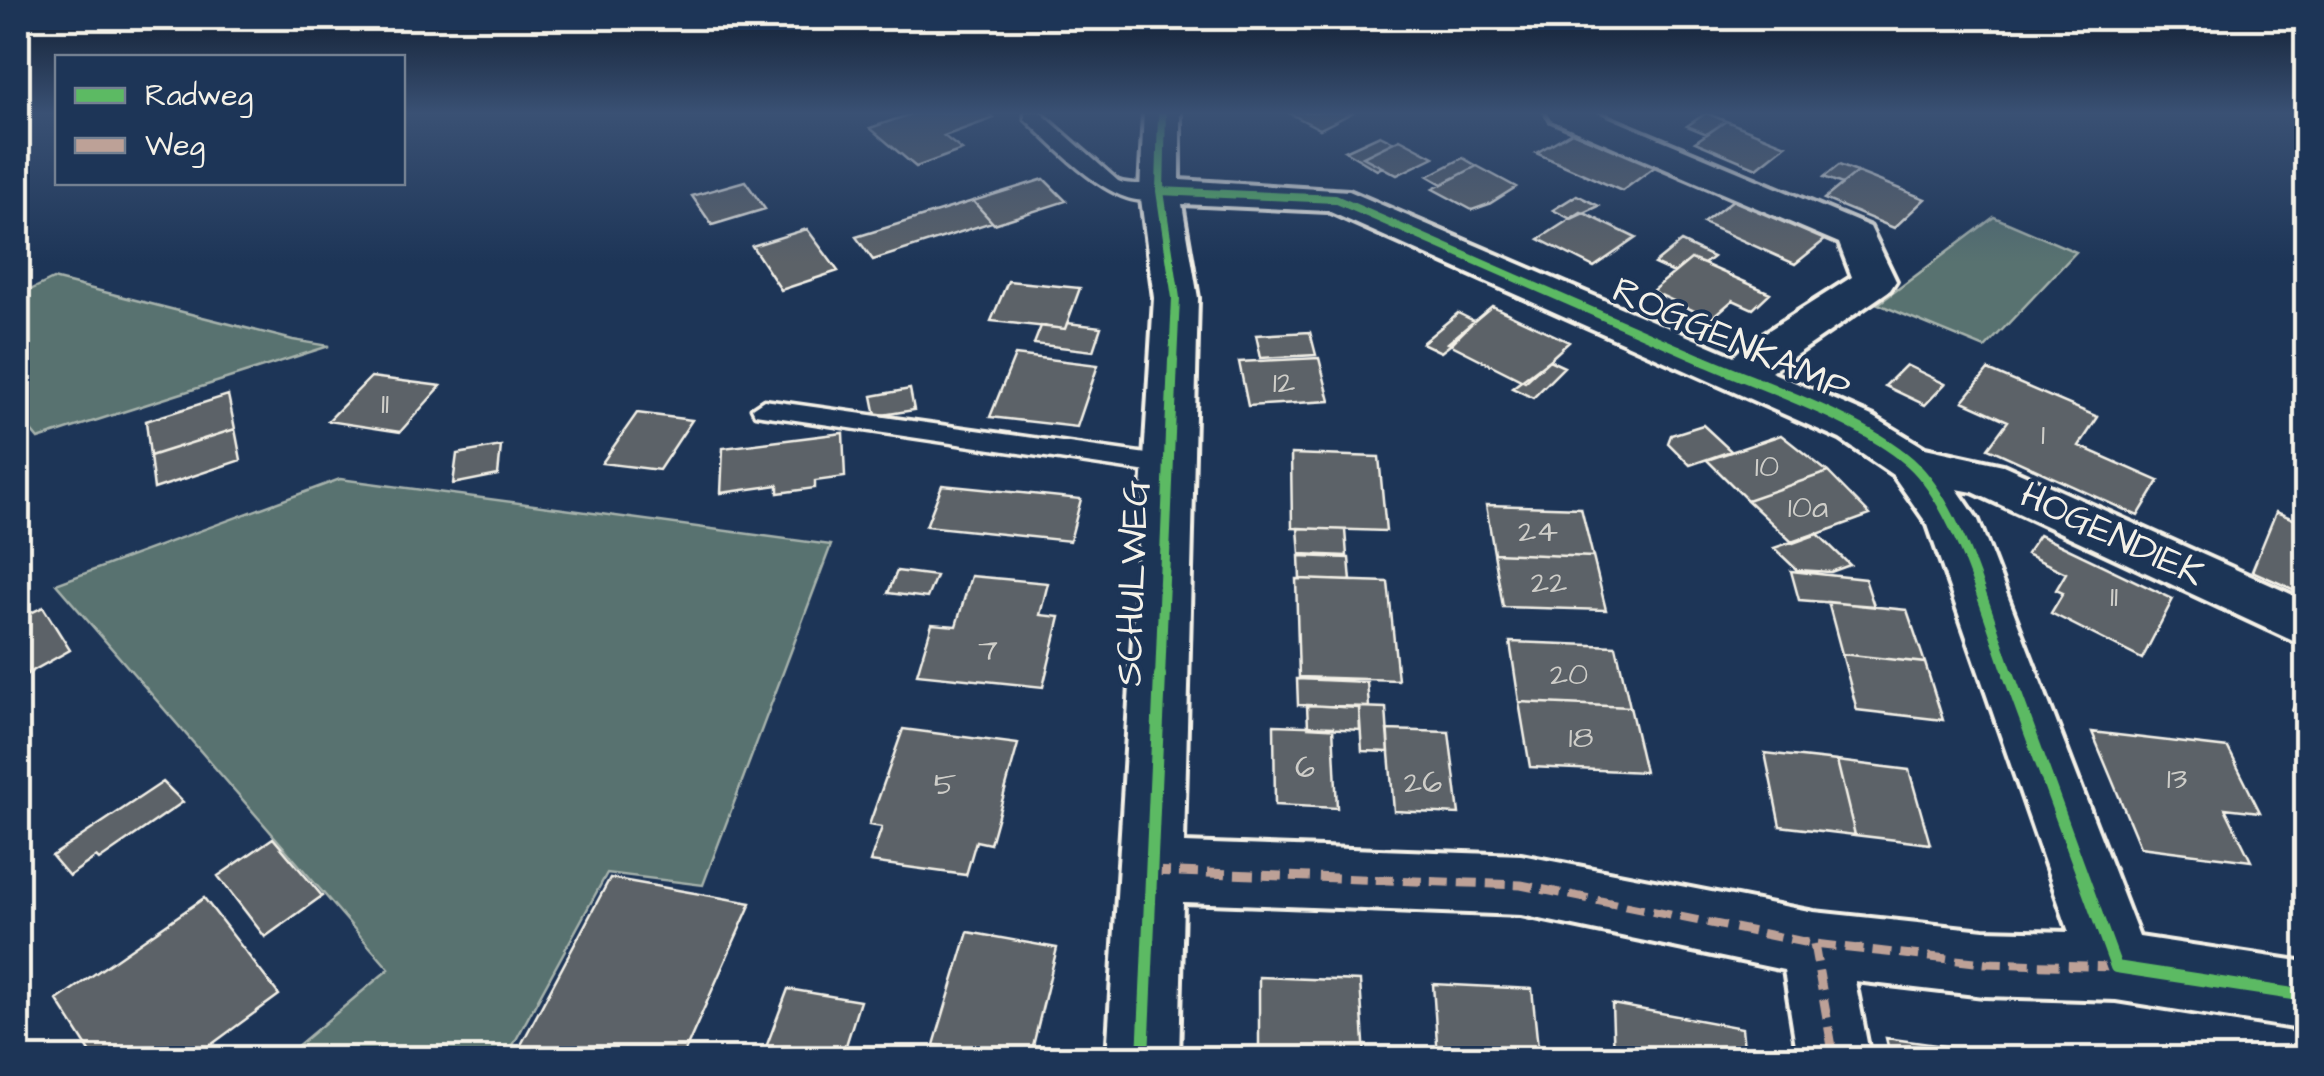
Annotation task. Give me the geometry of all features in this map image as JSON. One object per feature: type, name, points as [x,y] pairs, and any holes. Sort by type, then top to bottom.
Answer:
[{"type":"street","name":"SCHULWEG","points":[[1143,1058],[1176,298],[1160,191],[1161,162]]},
{"type":"street","points":[[1682,162],[1856,236],[1875,281],[1760,356],[1741,378]]},
{"type":"street","name":"ROGGENKAMP","points":[[1160,191],[1335,198],[1857,428],[1911,463],[1952,520],[2116,967]]},
{"type":"street","name":"HOGENDIEK","points":[[1911,463],[1985,477],[2306,625]]},
{"type":"street","points":[[1151,871],[1521,885],[1814,944],[1984,963],[2116,967],[2306,996]]},
{"type":"street","points":[[1814,944],[1834,1058]]},
{"type":"lane","points":[[1085,162],[1111,185],[1126,192],[1160,191]]},
{"type":"lane","points":[[764,408],[1168,466]]},
{"type":"green space","points":[[1994,217],[2076,252],[1985,348],[1878,304]]},
{"type":"green space","points":[[53,279],[329,346],[38,439],[18,415],[18,296]]},
{"type":"green space","points":[[340,479],[831,545],[703,885],[607,873],[506,1058],[283,1058],[389,969],[56,584]]},
{"type":"building","points":[[1373,162],[1423,162],[1397,175]]},
{"type":"building","points":[[1455,162],[1477,166],[1442,184],[1428,176]]},
{"type":"building","points":[[1557,162],[1647,162],[1656,166],[1622,191]]},
{"type":"building","points":[[1839,165],[1857,172],[1842,184],[1824,177]]},
{"type":"building","points":[[1477,166],[1516,187],[1472,210],[1433,189]]},
{"type":"building","points":[[1857,172],[1925,199],[1894,228],[1824,199]]},
{"type":"building","points":[[1044,179],[1066,201],[994,224],[973,201]]},
{"type":"building","points":[[745,181],[765,209],[712,225],[692,196]]},
{"type":"building","points":[[1577,195],[1599,206],[1571,219],[1553,210]]},
{"type":"building","points":[[1733,200],[1826,239],[1795,264],[1703,223]]},
{"type":"building","points":[[973,201],[992,222],[873,260],[856,237]]},
{"type":"building","points":[[1581,212],[1636,238],[1594,267],[1539,239]]},
{"type":"building","points":[[807,229],[838,271],[781,290],[752,246]]},
{"type":"building","points":[[1681,242],[1713,257],[1704,264],[1691,259],[1674,273],[1654,264]]},
{"type":"building","points":[[1691,259],[1770,293],[1753,309],[1733,300],[1711,319],[1652,291]]},
{"type":"building","points":[[1008,281],[1080,288],[1065,329],[991,321]]},
{"type":"building","points":[[1492,306],[1569,342],[1525,382],[1448,343]]},
{"type":"building","points":[[1458,313],[1474,321],[1450,345],[1441,352],[1422,343]]},
{"type":"building","points":[[1067,323],[1101,327],[1093,351],[1034,344],[1041,326],[1065,329]]},
{"type":"building","points":[[1310,332],[1316,355],[1261,358],[1256,335]]},
{"type":"building","points":[[1015,355],[1098,365],[1077,427],[990,417]]},
{"type":"building","points":[[1319,358],[1330,401],[1248,406],[1239,362]]},
{"type":"building","points":[[1549,360],[1564,367],[1533,398],[1512,388]]},
{"type":"building","points":[[1906,365],[1945,384],[1925,405],[1885,386]]},
{"type":"building","points":[[1988,370],[2098,417],[2079,446],[2159,481],[2138,516],[1988,448],[2008,421],[1963,401]]},
{"type":"building","points":[[371,377],[441,386],[400,432],[328,421]]},
{"type":"building","points":[[910,389],[914,410],[876,416],[872,396]]},
{"type":"building","points":[[228,395],[235,429],[150,456],[146,421]]},
{"type":"building","points":[[637,413],[692,420],[659,470],[602,463]]},
{"type":"building","points":[[1703,425],[1731,451],[1690,465],[1668,443],[1671,435]]},
{"type":"building","points":[[235,429],[241,460],[154,489],[150,456]]},
{"type":"building","points":[[843,433],[845,477],[815,481],[815,488],[778,493],[778,485],[721,493],[723,448]]},
{"type":"building","points":[[1781,435],[1828,472],[1747,500],[1707,460]]},
{"type":"building","points":[[501,446],[498,475],[453,484],[457,454]]},
{"type":"building","points":[[1291,454],[1379,457],[1386,531],[1292,528]]},
{"type":"building","points":[[1828,472],[1870,515],[1793,543],[1747,500]]},
{"type":"building","points":[[942,485],[1081,499],[1070,541],[926,526]]},
{"type":"building","points":[[1486,505],[1581,508],[1593,557],[1494,553]]},
{"type":"building","points":[[2276,512],[2306,524],[2306,595],[2252,571]]},
{"type":"building","points":[[1298,528],[1345,530],[1347,556],[1300,554]]},
{"type":"building","points":[[1817,533],[1850,565],[1831,572],[1797,570],[1774,548]]},
{"type":"building","points":[[2039,535],[2173,599],[2142,659],[2051,613],[2063,593],[2056,590],[2066,573],[2026,554]]},
{"type":"building","points":[[1494,553],[1593,557],[1606,610],[1503,607]]},
{"type":"building","points":[[1299,556],[1349,558],[1351,581],[1300,579]]},
{"type":"building","points":[[897,571],[936,576],[927,598],[888,593]]},
{"type":"building","points":[[1791,571],[1865,579],[1874,606],[1799,600]]},
{"type":"building","points":[[971,576],[1048,583],[1040,615],[1060,617],[1043,687],[917,674],[932,624],[956,626]]},
{"type":"building","points":[[1296,579],[1388,582],[1398,680],[1299,677]]},
{"type":"building","points":[[1828,602],[1907,610],[1925,663],[1842,654]]},
{"type":"building","points":[[43,607],[70,650],[18,679],[18,619]]},
{"type":"building","points":[[1510,642],[1616,646],[1630,707],[1519,702]]},
{"type":"building","points":[[1842,654],[1925,663],[1943,720],[1857,710]]},
{"type":"building","points":[[1297,679],[1367,682],[1369,707],[1298,705]]},
{"type":"building","points":[[2306,679],[2306,718],[2292,711]]},
{"type":"building","points":[[1519,702],[1630,707],[1645,772],[1530,767]]},
{"type":"building","points":[[1307,705],[1359,708],[1360,730],[1308,727]]},
{"type":"building","points":[[1359,707],[1386,708],[1389,752],[1362,751]]},
{"type":"building","points":[[1274,725],[1333,727],[1337,808],[1275,805]]},
{"type":"building","points":[[903,729],[1018,744],[990,844],[976,841],[966,875],[870,862],[882,827],[869,825]]},
{"type":"building","points":[[1387,730],[1449,732],[1459,814],[1394,811]]},
{"type":"building","points":[[2092,732],[2228,748],[2260,812],[2225,808],[2251,861],[2140,847]]},
{"type":"building","points":[[1765,753],[1837,761],[1855,835],[1780,826]]},
{"type":"building","points":[[1837,761],[1909,770],[1930,844],[1855,835]]},
{"type":"building","points":[[163,782],[183,802],[99,860],[96,857],[69,876],[52,856]]},
{"type":"building","points":[[273,838],[322,896],[265,937],[218,876]]},
{"type":"building","points":[[610,878],[751,903],[682,1058],[514,1058]]},
{"type":"building","points":[[204,898],[279,995],[193,1058],[143,1058],[134,1046],[117,1058],[94,1058],[57,1000]]},
{"type":"building","points":[[968,932],[1057,948],[1030,1058],[934,1045]]},
{"type":"building","points":[[1259,977],[1360,981],[1365,1058],[1259,1058]]},
{"type":"building","points":[[1433,984],[1532,989],[1539,1058],[1438,1058]]},
{"type":"building","points":[[788,989],[860,1001],[842,1058],[762,1058]]},
{"type":"building","points":[[1612,1004],[1742,1028],[1745,1058],[1614,1058]]},
{"type":"building","points":[[1886,1038],[2008,1055],[2009,1058],[1891,1058]]},
{"type":"building","points":[[957,1049],[1010,1058],[954,1058]]},
{"type":"building","points":[[2135,1049],[2189,1057],[2186,1051],[2209,1054],[2211,1058],[2138,1058]]},
{"type":"marked path","points":[[1151,871],[1521,885],[1814,944],[1984,963],[2116,967]]},
{"type":"marked path","points":[[1814,944],[1834,1058]]},
{"type":"cycle path","points":[[1143,1058],[1176,298],[1160,191],[1161,162]]},
{"type":"cycle path","points":[[1160,191],[1335,199],[1857,428],[1911,463],[1952,520],[2116,967],[2306,996]]}]
